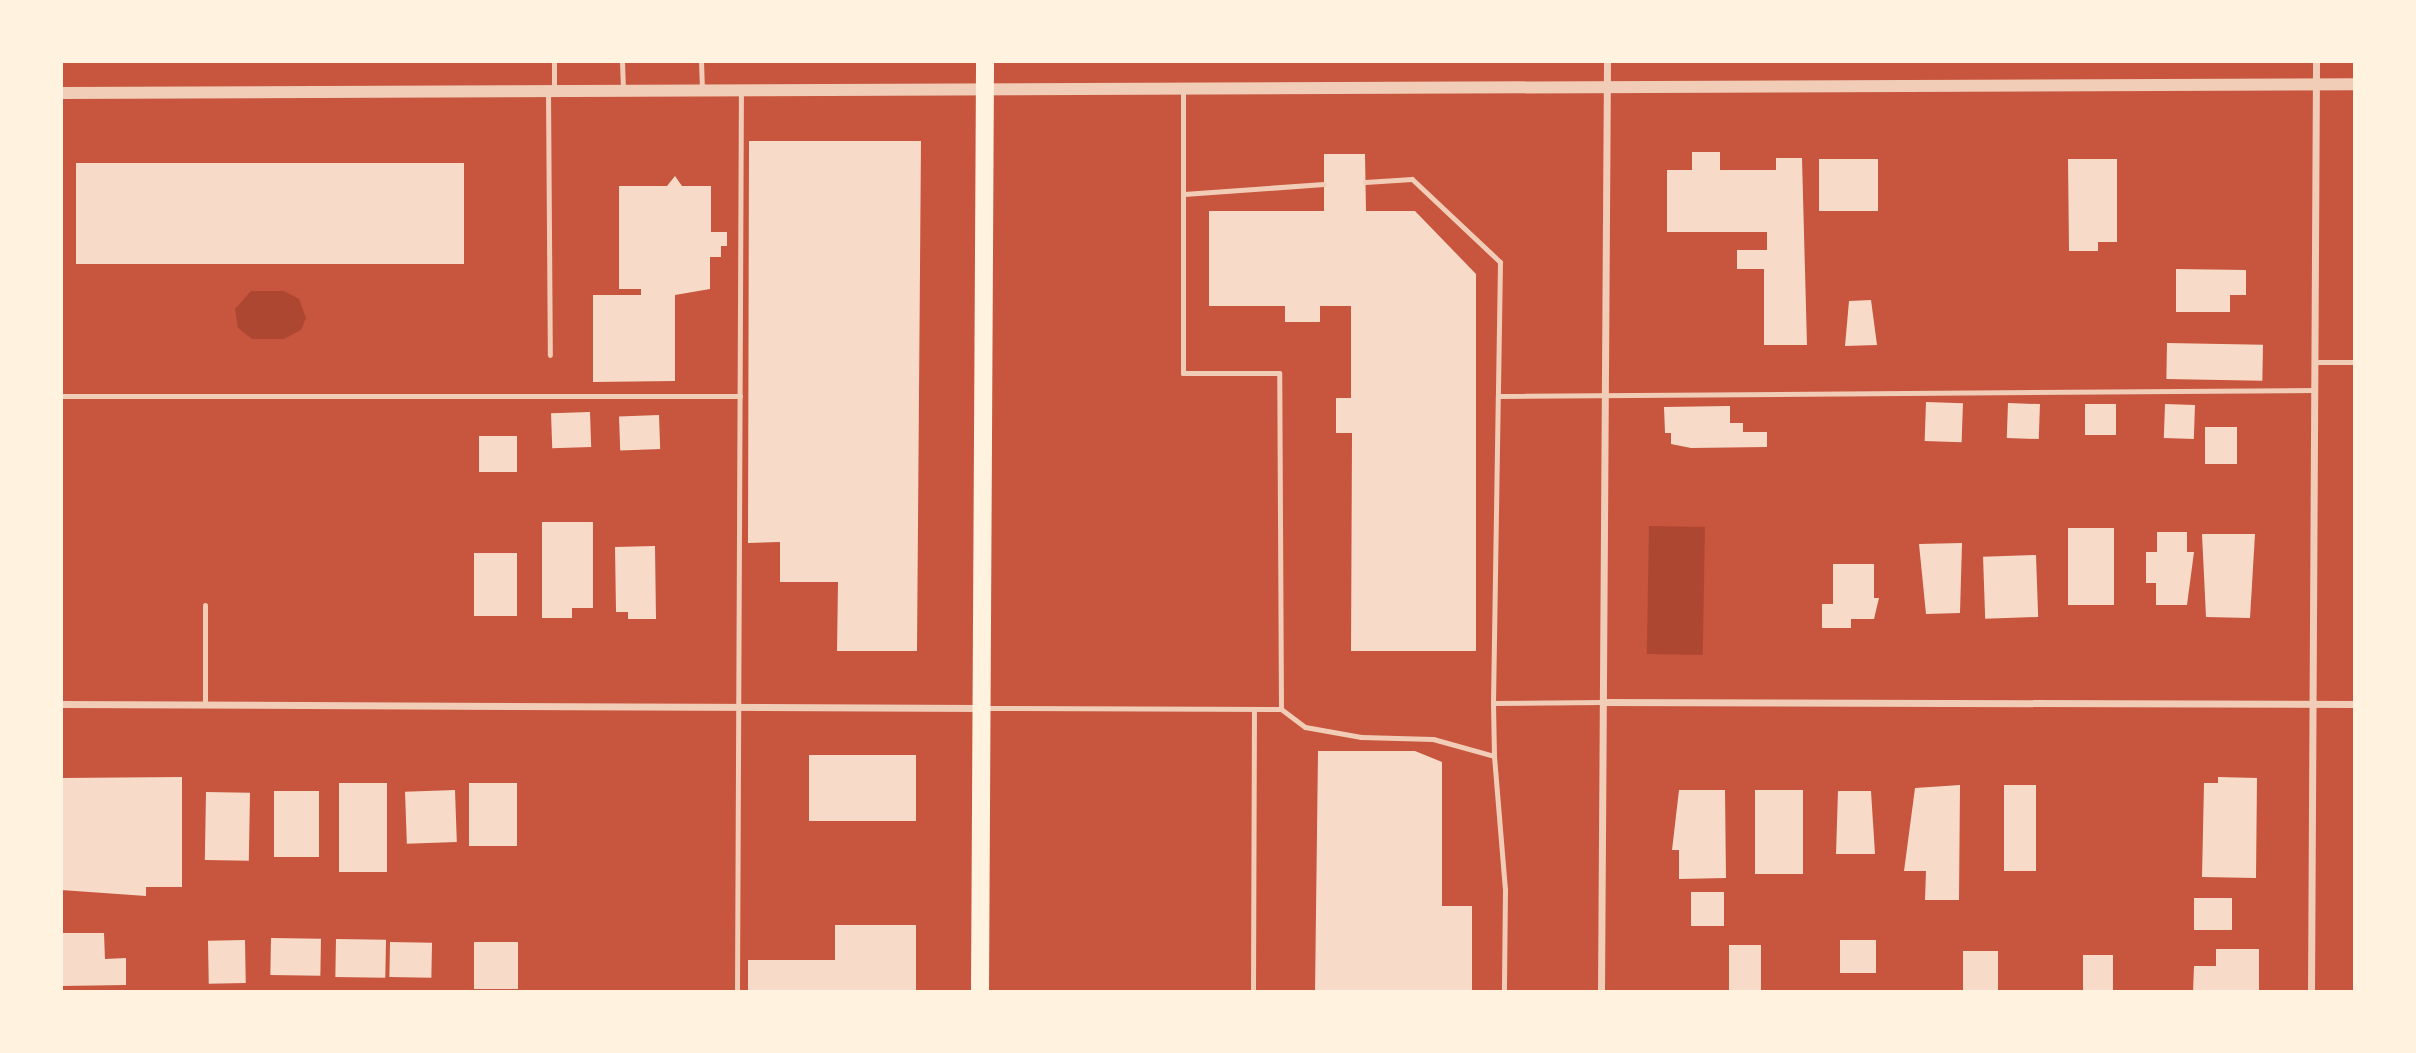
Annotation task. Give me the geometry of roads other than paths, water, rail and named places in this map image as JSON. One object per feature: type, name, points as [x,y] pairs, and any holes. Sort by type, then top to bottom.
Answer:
[{"type":"main road","points":[[980,992],[985,61]]},
{"type":"street","points":[[1601,992],[1607,61]]},
{"type":"street","points":[[2311,992],[2310,704],[2316,61]]},
{"type":"street","points":[[61,93],[702,86],[2355,83]]},
{"type":"street","points":[[1602,702],[2355,704]]},
{"type":"street","points":[[61,704],[981,708]]},
{"type":"lane","points":[[550,355],[551,87],[554,61]]},
{"type":"lane","points":[[622,61],[623,87]]},
{"type":"lane","points":[[701,61],[702,86]]},
{"type":"lane","points":[[737,992],[741,86]]},
{"type":"lane","points":[[1183,86],[1183,373],[1279,373],[1281,709]]},
{"type":"lane","points":[[1365,182],[1412,179],[1500,262],[1493,703],[1494,756],[1505,889],[1504,992]]},
{"type":"lane","points":[[1184,194],[1324,184]]},
{"type":"lane","points":[[2315,362],[2355,362]]},
{"type":"lane","points":[[1498,396],[1605,393],[2315,390]]},
{"type":"lane","points":[[61,396],[740,396]]},
{"type":"lane","points":[[205,605],[205,705]]},
{"type":"lane","points":[[1493,703],[1602,702]]},
{"type":"lane","points":[[981,708],[1036,713],[1281,709],[1305,727],[1361,737],[1433,739],[1494,756]]},
{"type":"lane","points":[[1253,992],[1254,709]]}]
